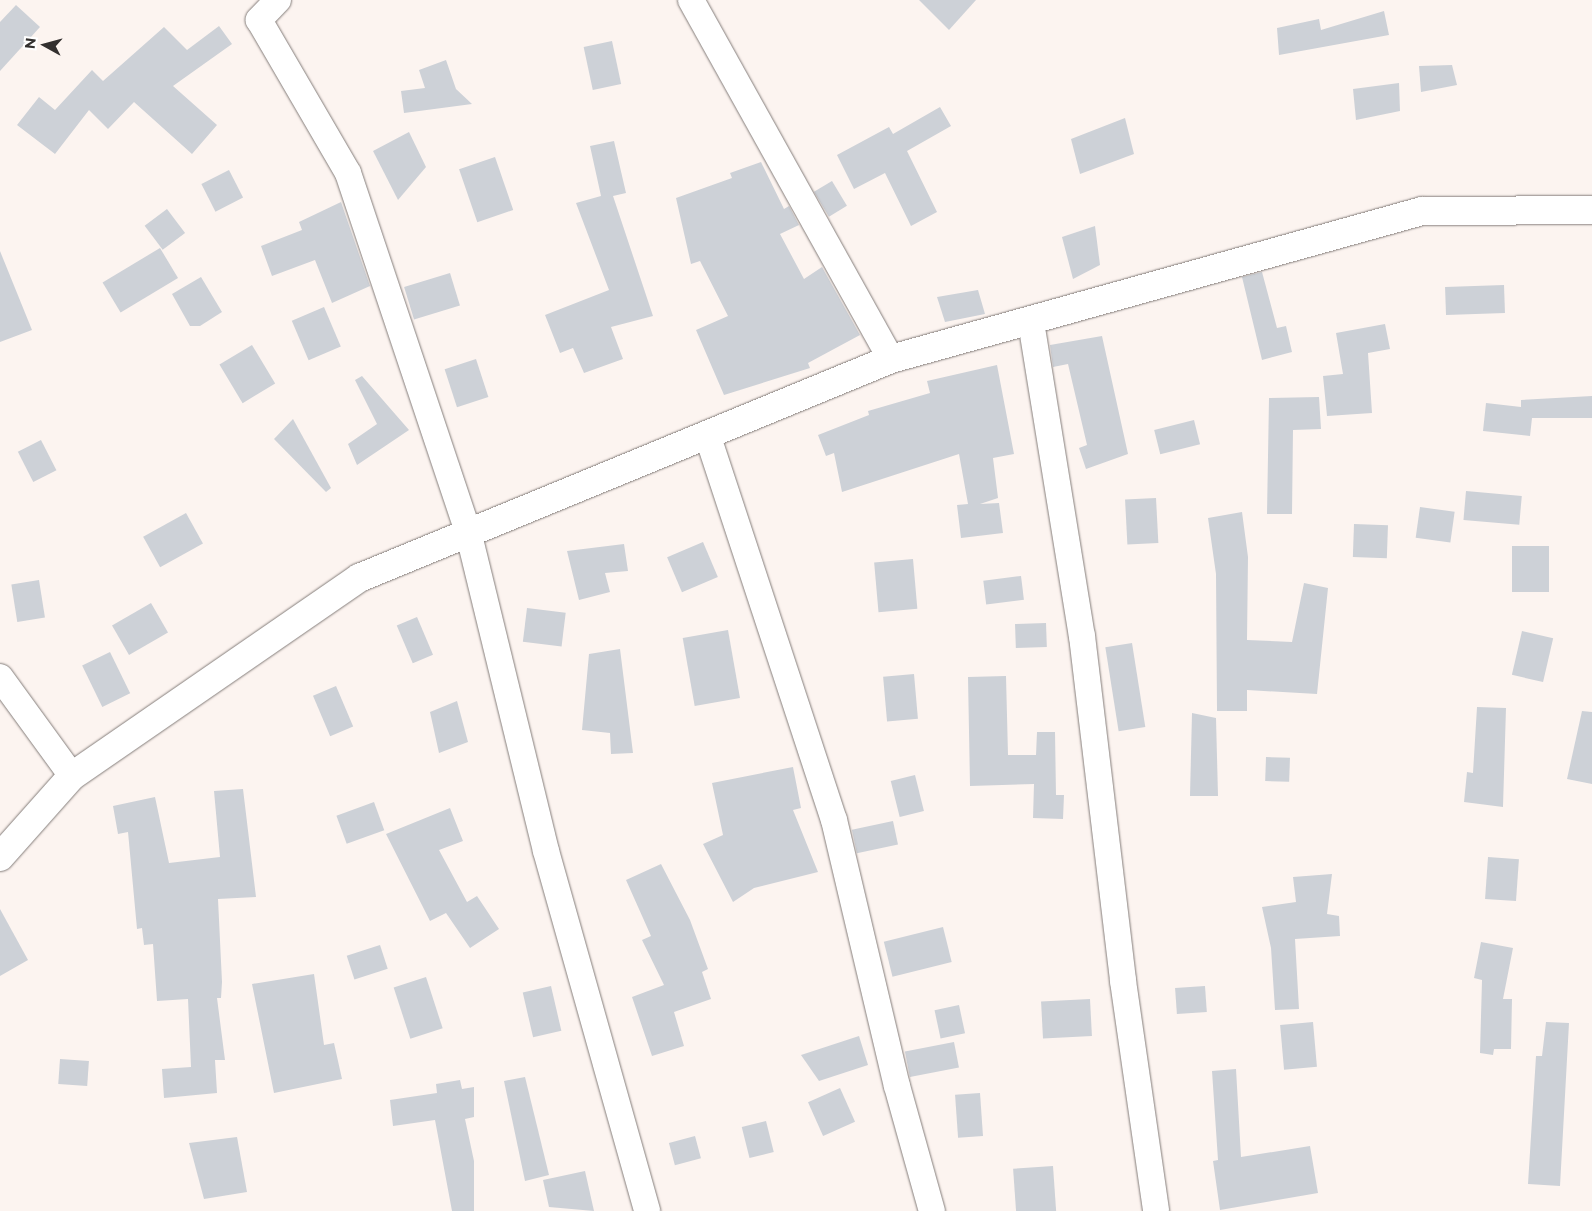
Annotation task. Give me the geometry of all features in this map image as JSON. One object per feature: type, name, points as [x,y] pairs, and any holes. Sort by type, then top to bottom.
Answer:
[{"type":"street","points":[[278,0],[259,20],[348,173],[468,531],[546,851],[647,1211]]},
{"type":"street","points":[[691,0],[891,359]]},
{"type":"street","points":[[0,857],[72,776],[359,578],[468,531],[891,359],[1031,322],[1197,271],[1422,211],[1592,210]]},
{"type":"street","points":[[1031,322],[1082,636],[1123,981],[1156,1211]]},
{"type":"street","points":[[708,434],[834,820],[897,1086],[932,1211]]},
{"type":"street","points":[[0,677],[24,704],[72,776]]},
{"type":"building","points":[[919,0],[976,0],[949,30]]},
{"type":"building","points":[[16,5],[40,27],[0,71],[0,22]]},
{"type":"building","points":[[1384,11],[1389,35],[1279,55],[1277,28],[1319,19],[1321,30]]},
{"type":"building","points":[[219,26],[232,44],[173,86],[217,125],[192,154],[134,102],[108,129],[89,110],[55,154],[17,125],[39,97],[55,110],[92,70],[103,81],[164,27],[187,50]]},
{"type":"building","points":[[612,41],[621,84],[593,90],[584,47]]},
{"type":"building","points":[[446,60],[456,89],[472,104],[404,113],[401,91],[425,88],[419,70]]},
{"type":"building","points":[[1452,65],[1457,85],[1421,92],[1419,66]]},
{"type":"building","points":[[1399,83],[1400,111],[1356,120],[1353,89]]},
{"type":"building","points":[[940,107],[951,126],[907,151],[937,212],[911,226],[885,173],[854,189],[837,155],[889,127],[893,134]]},
{"type":"building","points":[[1125,118],[1134,154],[1080,174],[1071,139]]},
{"type":"building","points":[[409,132],[426,167],[398,200],[373,151]]},
{"type":"building","points":[[614,141],[626,193],[613,196],[653,316],[611,327],[623,359],[584,373],[573,348],[560,353],[545,315],[609,290],[576,203],[601,196],[590,146]]},
{"type":"building","points":[[495,157],[513,210],[477,222],[459,169]]},
{"type":"building","points":[[761,162],[784,209],[789,206],[799,225],[780,234],[804,279],[822,267],[860,335],[808,363],[810,368],[724,395],[696,330],[728,316],[700,261],[691,264],[676,198],[732,178],[730,173]]},
{"type":"building","points":[[229,170],[243,198],[215,212],[201,184]]},
{"type":"building","points":[[832,181],[847,206],[829,217],[814,192]]},
{"type":"building","points":[[341,202],[370,286],[332,303],[315,260],[272,276],[261,246],[302,230],[299,222]]},
{"type":"building","points":[[167,209],[185,233],[163,250],[145,226]]},
{"type":"building","points":[[1095,226],[1100,265],[1073,279],[1062,237]]},
{"type":"building","points":[[160,248],[178,278],[121,313],[103,283]]},
{"type":"building","points":[[0,251],[32,330],[0,342]]},
{"type":"building","points":[[1262,272],[1277,328],[1286,326],[1292,352],[1262,360],[1242,277]]},
{"type":"building","points":[[450,273],[460,306],[414,320],[404,287]]},
{"type":"building","points":[[201,277],[222,312],[200,326],[190,326],[172,294]]},
{"type":"building","points":[[1504,285],[1505,313],[1446,315],[1445,287]]},
{"type":"building","points":[[978,290],[985,314],[945,322],[937,297]]},
{"type":"building","points":[[324,307],[341,347],[309,360],[292,321]]},
{"type":"building","points":[[1385,324],[1390,349],[1368,353],[1372,413],[1327,416],[1323,376],[1343,374],[1336,333]]},
{"type":"building","points":[[1102,336],[1128,454],[1086,469],[1079,448],[1087,445],[1068,364],[1053,367],[1050,345]]},
{"type":"building","points":[[252,345],[275,384],[243,403],[219,365]]},
{"type":"building","points":[[476,359],[488,397],[457,407],[445,369]]},
{"type":"building","points":[[997,365],[1014,454],[993,458],[998,498],[980,504],[999,503],[1003,533],[961,538],[957,505],[968,504],[959,454],[842,492],[834,453],[826,456],[818,435],[869,415],[868,411],[930,393],[927,381]]},
{"type":"building","points":[[362,376],[409,430],[357,465],[348,444],[377,424],[355,380]]},
{"type":"building","points":[[1592,396],[1592,418],[1532,418],[1530,436],[1483,431],[1486,403],[1521,407],[1521,400]]},
{"type":"building","points":[[1319,397],[1321,429],[1293,430],[1292,514],[1267,514],[1269,398]]},
{"type":"building","points":[[293,419],[331,488],[326,492],[274,439]]},
{"type":"building","points":[[1194,420],[1200,444],[1160,454],[1154,430]]},
{"type":"building","points":[[41,440],[56,470],[33,482],[18,452]]},
{"type":"building","points":[[1466,491],[1522,496],[1519,525],[1463,520]]},
{"type":"building","points":[[1156,498],[1158,543],[1127,545],[1125,500]]},
{"type":"building","points":[[1420,507],[1455,512],[1450,543],[1416,538]]},
{"type":"building","points":[[1242,512],[1248,557],[1247,640],[1292,642],[1304,583],[1328,588],[1317,694],[1247,690],[1247,711],[1217,711],[1216,574],[1208,518]]},
{"type":"building","points":[[186,513],[203,544],[160,567],[143,537]]},
{"type":"building","points":[[1354,524],[1388,525],[1387,558],[1353,557]]},
{"type":"building","points":[[703,542],[718,577],[682,592],[667,557]]},
{"type":"building","points":[[624,544],[628,571],[605,573],[610,592],[579,600],[567,551]]},
{"type":"building","points":[[1512,546],[1549,546],[1549,592],[1512,592]]},
{"type":"building","points":[[913,559],[917,609],[879,612],[874,562]]},
{"type":"building","points":[[1021,576],[1024,600],[986,604],[983,581]]},
{"type":"building","points":[[39,580],[45,618],[17,622],[11,584]]},
{"type":"building","points":[[151,603],[168,632],[129,655],[112,626]]},
{"type":"building","points":[[527,608],[566,613],[562,646],[523,642]]},
{"type":"building","points":[[417,617],[433,655],[413,663],[397,626]]},
{"type":"building","points":[[1046,623],[1047,647],[1016,648],[1015,624]]},
{"type":"building","points":[[728,630],[740,698],[695,706],[683,638]]},
{"type":"building","points":[[1522,631],[1553,638],[1543,682],[1512,675]]},
{"type":"building","points":[[1132,643],[1145,727],[1119,731],[1105,647]]},
{"type":"building","points":[[620,649],[633,753],[611,754],[610,733],[582,730],[589,654]]},
{"type":"building","points":[[110,652],[130,693],[102,707],[82,666]]},
{"type":"building","points":[[914,674],[918,719],[887,722],[883,677]]},
{"type":"building","points":[[1006,676],[1008,755],[1036,755],[1037,732],[1055,732],[1056,795],[1064,795],[1063,819],[1033,818],[1034,784],[970,786],[968,677]]},
{"type":"building","points":[[336,686],[353,727],[330,736],[313,696]]},
{"type":"building","points":[[457,701],[468,742],[439,753],[430,712]]},
{"type":"building","points":[[1477,707],[1506,708],[1503,807],[1464,802],[1467,772],[1473,773]]},
{"type":"building","points":[[1582,711],[1592,712],[1592,784],[1567,779]]},
{"type":"building","points":[[1192,713],[1216,718],[1218,796],[1190,796]]},
{"type":"building","points":[[1266,757],[1290,758],[1289,782],[1265,781]]},
{"type":"building","points":[[793,767],[801,808],[793,810],[818,872],[754,888],[733,902],[703,844],[723,835],[712,783]]},
{"type":"building","points":[[915,775],[924,811],[900,817],[891,781]]},
{"type":"building","points":[[243,789],[256,897],[218,899],[222,982],[221,998],[217,998],[225,1060],[215,1060],[217,1093],[164,1098],[162,1069],[191,1067],[188,999],[157,1001],[153,944],[144,945],[142,928],[137,929],[128,832],[118,834],[113,806],[155,797],[169,863],[220,857],[214,791]]},
{"type":"building","points":[[374,802],[384,830],[347,844],[336,816]]},
{"type":"building","points":[[450,808],[463,841],[439,850],[467,902],[477,896],[499,929],[470,948],[446,913],[430,921],[386,834]]},
{"type":"building","points":[[893,821],[898,844],[857,853],[852,830]]},
{"type":"building","points":[[1488,857],[1519,859],[1516,901],[1485,899]]},
{"type":"building","points":[[661,864],[690,920],[708,969],[702,972],[711,999],[674,1012],[684,1046],[652,1056],[632,997],[664,985],[642,940],[651,936],[626,880]]},
{"type":"building","points":[[1332,874],[1327,914],[1339,916],[1340,936],[1295,939],[1299,1009],[1275,1010],[1271,948],[1262,907],[1296,902],[1293,877]]},
{"type":"building","points":[[0,909],[28,960],[0,976]]},
{"type":"building","points":[[943,927],[952,962],[893,977],[884,942]]},
{"type":"building","points":[[1481,942],[1513,948],[1503,999],[1512,999],[1511,1049],[1494,1049],[1493,1055],[1480,1053],[1482,980],[1474,978]]},
{"type":"building","points":[[380,945],[388,969],[354,980],[347,956]]},
{"type":"building","points":[[314,974],[324,1045],[334,1043],[342,1079],[274,1093],[252,984]]},
{"type":"building","points":[[426,977],[443,1028],[410,1039],[394,988]]},
{"type":"building","points":[[551,986],[561,1031],[533,1037],[523,993]]},
{"type":"building","points":[[1205,986],[1207,1012],[1177,1014],[1175,988]]},
{"type":"building","points":[[1090,999],[1092,1036],[1043,1039],[1041,1002]]},
{"type":"building","points":[[959,1005],[965,1033],[941,1039],[935,1010]]},
{"type":"building","points":[[1313,1022],[1317,1067],[1284,1070],[1280,1025]]},
{"type":"building","points":[[1546,1022],[1569,1023],[1560,1186],[1528,1184],[1536,1056],[1542,1056]]},
{"type":"building","points":[[859,1036],[868,1065],[819,1081],[801,1055]]},
{"type":"building","points":[[954,1042],[959,1068],[910,1077],[905,1052]]},
{"type":"building","points":[[60,1059],[89,1061],[87,1086],[58,1084]]},
{"type":"building","points":[[1236,1069],[1241,1157],[1310,1146],[1318,1193],[1220,1210],[1213,1161],[1218,1160],[1212,1071]]},
{"type":"building","points":[[525,1077],[549,1175],[525,1181],[504,1081]]},
{"type":"building","points":[[460,1080],[462,1089],[474,1087],[474,1117],[465,1119],[474,1161],[474,1211],[452,1211],[435,1120],[393,1126],[390,1100],[437,1093],[436,1084]]},
{"type":"building","points":[[840,1088],[855,1122],[823,1136],[808,1102]]},
{"type":"building","points":[[980,1093],[983,1136],[958,1138],[955,1095]]},
{"type":"building","points":[[766,1121],[774,1152],[749,1158],[742,1127]]},
{"type":"building","points":[[695,1136],[701,1158],[675,1165],[669,1143]]},
{"type":"building","points":[[237,1137],[247,1192],[204,1199],[189,1143]]},
{"type":"building","points":[[1053,1166],[1056,1211],[1016,1211],[1013,1169]]},
{"type":"building","points":[[585,1171],[594,1211],[549,1207],[543,1180]]}]
